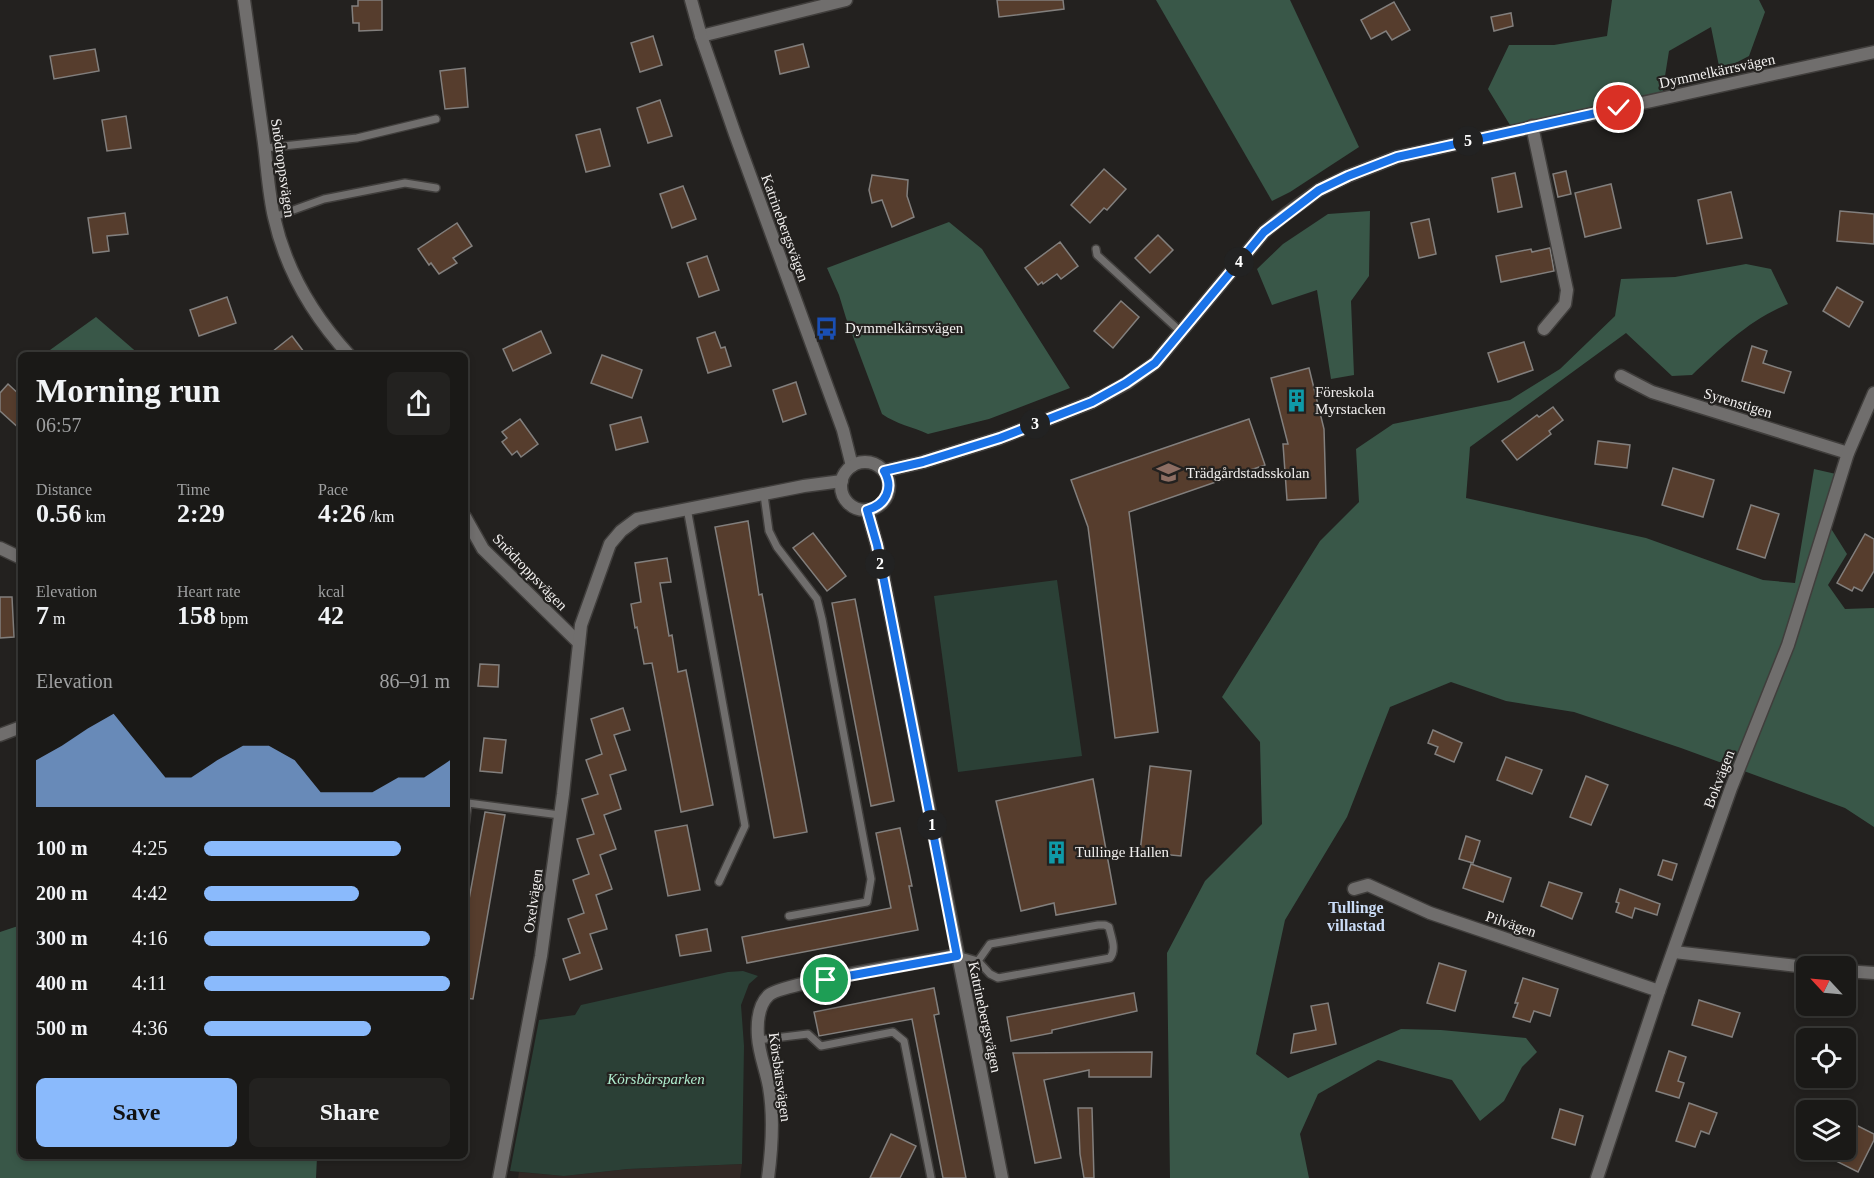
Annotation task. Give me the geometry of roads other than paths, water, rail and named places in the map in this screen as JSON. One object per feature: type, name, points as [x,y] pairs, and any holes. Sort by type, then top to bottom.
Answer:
[{"type":"street","name":"Snödroppsvägen","points":[[244,0],[274,217],[294,276],[307,302],[327,332],[346,352]]},
{"type":"street","name":"Katrinebergsvägen","points":[[691,0],[735,134],[843,430],[852,466]]},
{"type":"street","points":[[701,36],[846,0]]},
{"type":"street","name":"Dymmelkärrsvägen","points":[[884,471],[923,462],[1000,438],[1092,402],[1126,383],[1155,363],[1264,232],[1319,190],[1348,176],[1397,157],[1874,52]]},
{"type":"street","points":[[1532,126],[1567,290],[1565,304],[1544,329]]},
{"type":"street","name":"Syrenstigen","points":[[1621,376],[1652,392],[1848,453]]},
{"type":"street","name":"Bokvägen","points":[[1597,1178],[1659,991],[1731,788],[1788,645],[1848,453],[1874,393]]},
{"type":"street","points":[[869,462],[884,471],[889,483],[887,495],[880,504],[867,510],[854,507],[844,498],[842,481],[847,470],[852,466],[869,462]]},
{"type":"street","points":[[687,508],[842,481]]},
{"type":"street","name":"Oxelvägen","points":[[499,1178],[541,956],[560,815],[581,625],[605,555],[610,544],[621,531],[637,519],[687,508]]},
{"type":"street","name":"Katrinebergsvägen","points":[[867,510],[877,545],[1002,1178]]},
{"type":"street","name":"Snödroppsvägen","points":[[468,522],[483,549],[579,643]]},
{"type":"street","points":[[0,548],[18,557]]},
{"type":"street","points":[[0,735],[18,729]]},
{"type":"street","name":"Pilvägen","points":[[1354,889],[1368,885],[1430,913],[1659,991]]},
{"type":"street","points":[[1674,952],[1796,966]]},
{"type":"street","name":"Körsbärsvägen","points":[[768,1178],[772,1131],[769,1088],[758,1040],[760,1011],[763,1002],[771,993],[807,983],[957,956]]},
{"type":"street","points":[[1856,972],[1874,973]]},
{"type":"lane","points":[[265,147],[357,138],[436,119]]},
{"type":"lane","points":[[274,217],[324,199],[405,183],[436,188]]},
{"type":"lane","points":[[1096,249],[1097,255],[1181,332]]},
{"type":"lane","points":[[764,495],[770,531],[777,547],[817,599],[872,879],[867,902],[789,916]]},
{"type":"lane","points":[[687,508],[745,826],[719,882]]},
{"type":"lane","points":[[468,804],[560,815]]},
{"type":"lane","points":[[957,956],[978,961],[990,974],[998,978],[1110,958],[1113,947],[1109,927],[1098,925],[990,944],[978,961]]},
{"type":"lane","points":[[758,1040],[808,1034],[821,1046],[893,1032],[904,1041],[931,1178]]},
{"type":"place","name":"Dymmelkärrsvägen","points":[[827,328]]},
{"type":"place","name":"Föreskola Myrstacken","points":[[1297,401]]},
{"type":"place","name":"Trädgårdstadsskolan","points":[[1168,473]]},
{"type":"place","name":"Tullinge Hallen","points":[[1057,852]]},
{"type":"district","name":"Tullinge villastad","points":[[1356,916]]},
{"type":"park label","name":"Körsbärsparken","points":[[656,1079]]}]
